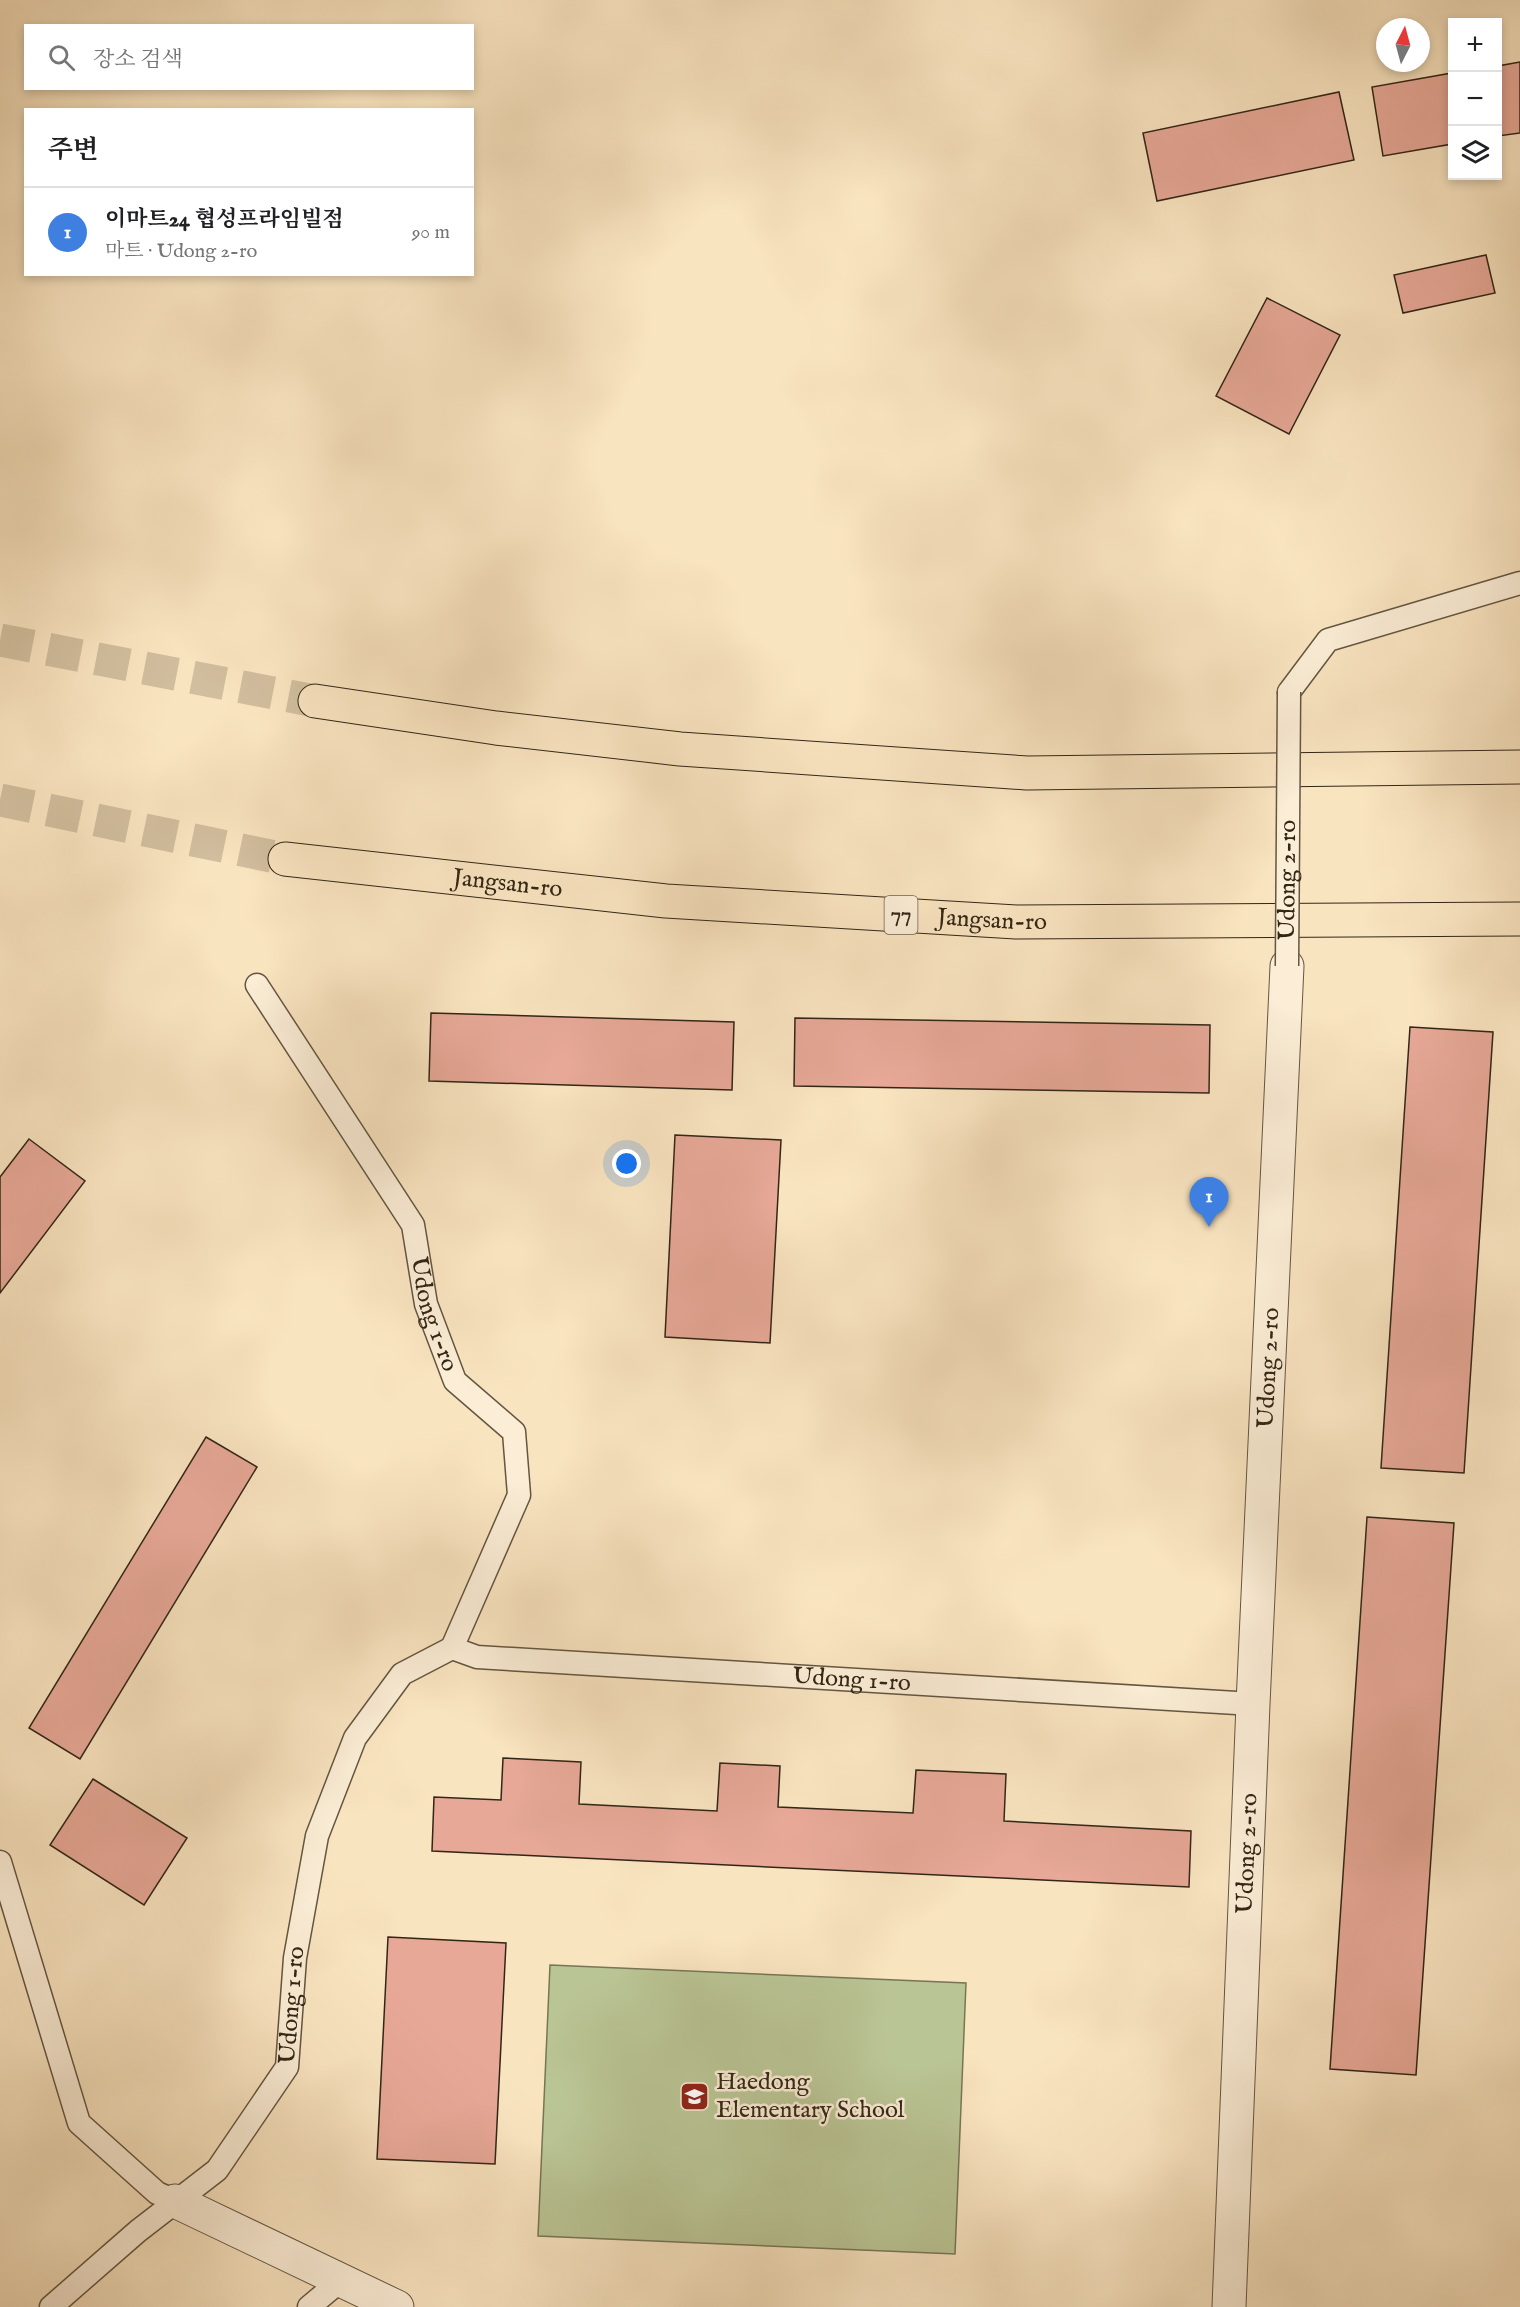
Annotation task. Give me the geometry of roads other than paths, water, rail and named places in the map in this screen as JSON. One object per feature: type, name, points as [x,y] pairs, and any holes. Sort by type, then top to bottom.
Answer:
[{"type":"highway","points":[[315,701],[496,728],[680,749],[1027,773],[1520,767]]},
{"type":"highway","name":"Jangsan-ro","points":[[285,859],[666,902],[1016,922],[1520,919]]},
{"type":"street","name":"Udong 2-ro","points":[[1229,2307],[1252,1704],[1287,966]]},
{"type":"street","points":[[175,2201],[398,2307]]},
{"type":"lane","name":"Udong 2-ro","points":[[1287,966],[1289,692],[1328,640],[1520,583]]},
{"type":"lane","name":"Udong 1-ro","points":[[51,2307],[175,2201],[217,2170],[287,2067],[295,1958],[317,1836],[355,1738],[402,1674],[452,1648],[519,1495],[514,1432],[455,1381],[426,1304],[413,1225],[257,985]]},
{"type":"lane","name":"Udong 1-ro","points":[[452,1648],[477,1657],[1252,1704]]},
{"type":"lane","points":[[0,1862],[79,2123],[157,2193],[175,2201]]},
{"type":"lane","points":[[309,2307],[340,2281]]},
{"type":"tunnel","points":[[0,640],[315,701]]},
{"type":"tunnel","points":[[0,800],[285,859]]},
{"type":"place","name":"이마트24 협성프라임빌점","points":[[1209,1227]]},
{"type":"place","name":"Haedong Elementary School","points":[[695,2096]]}]
